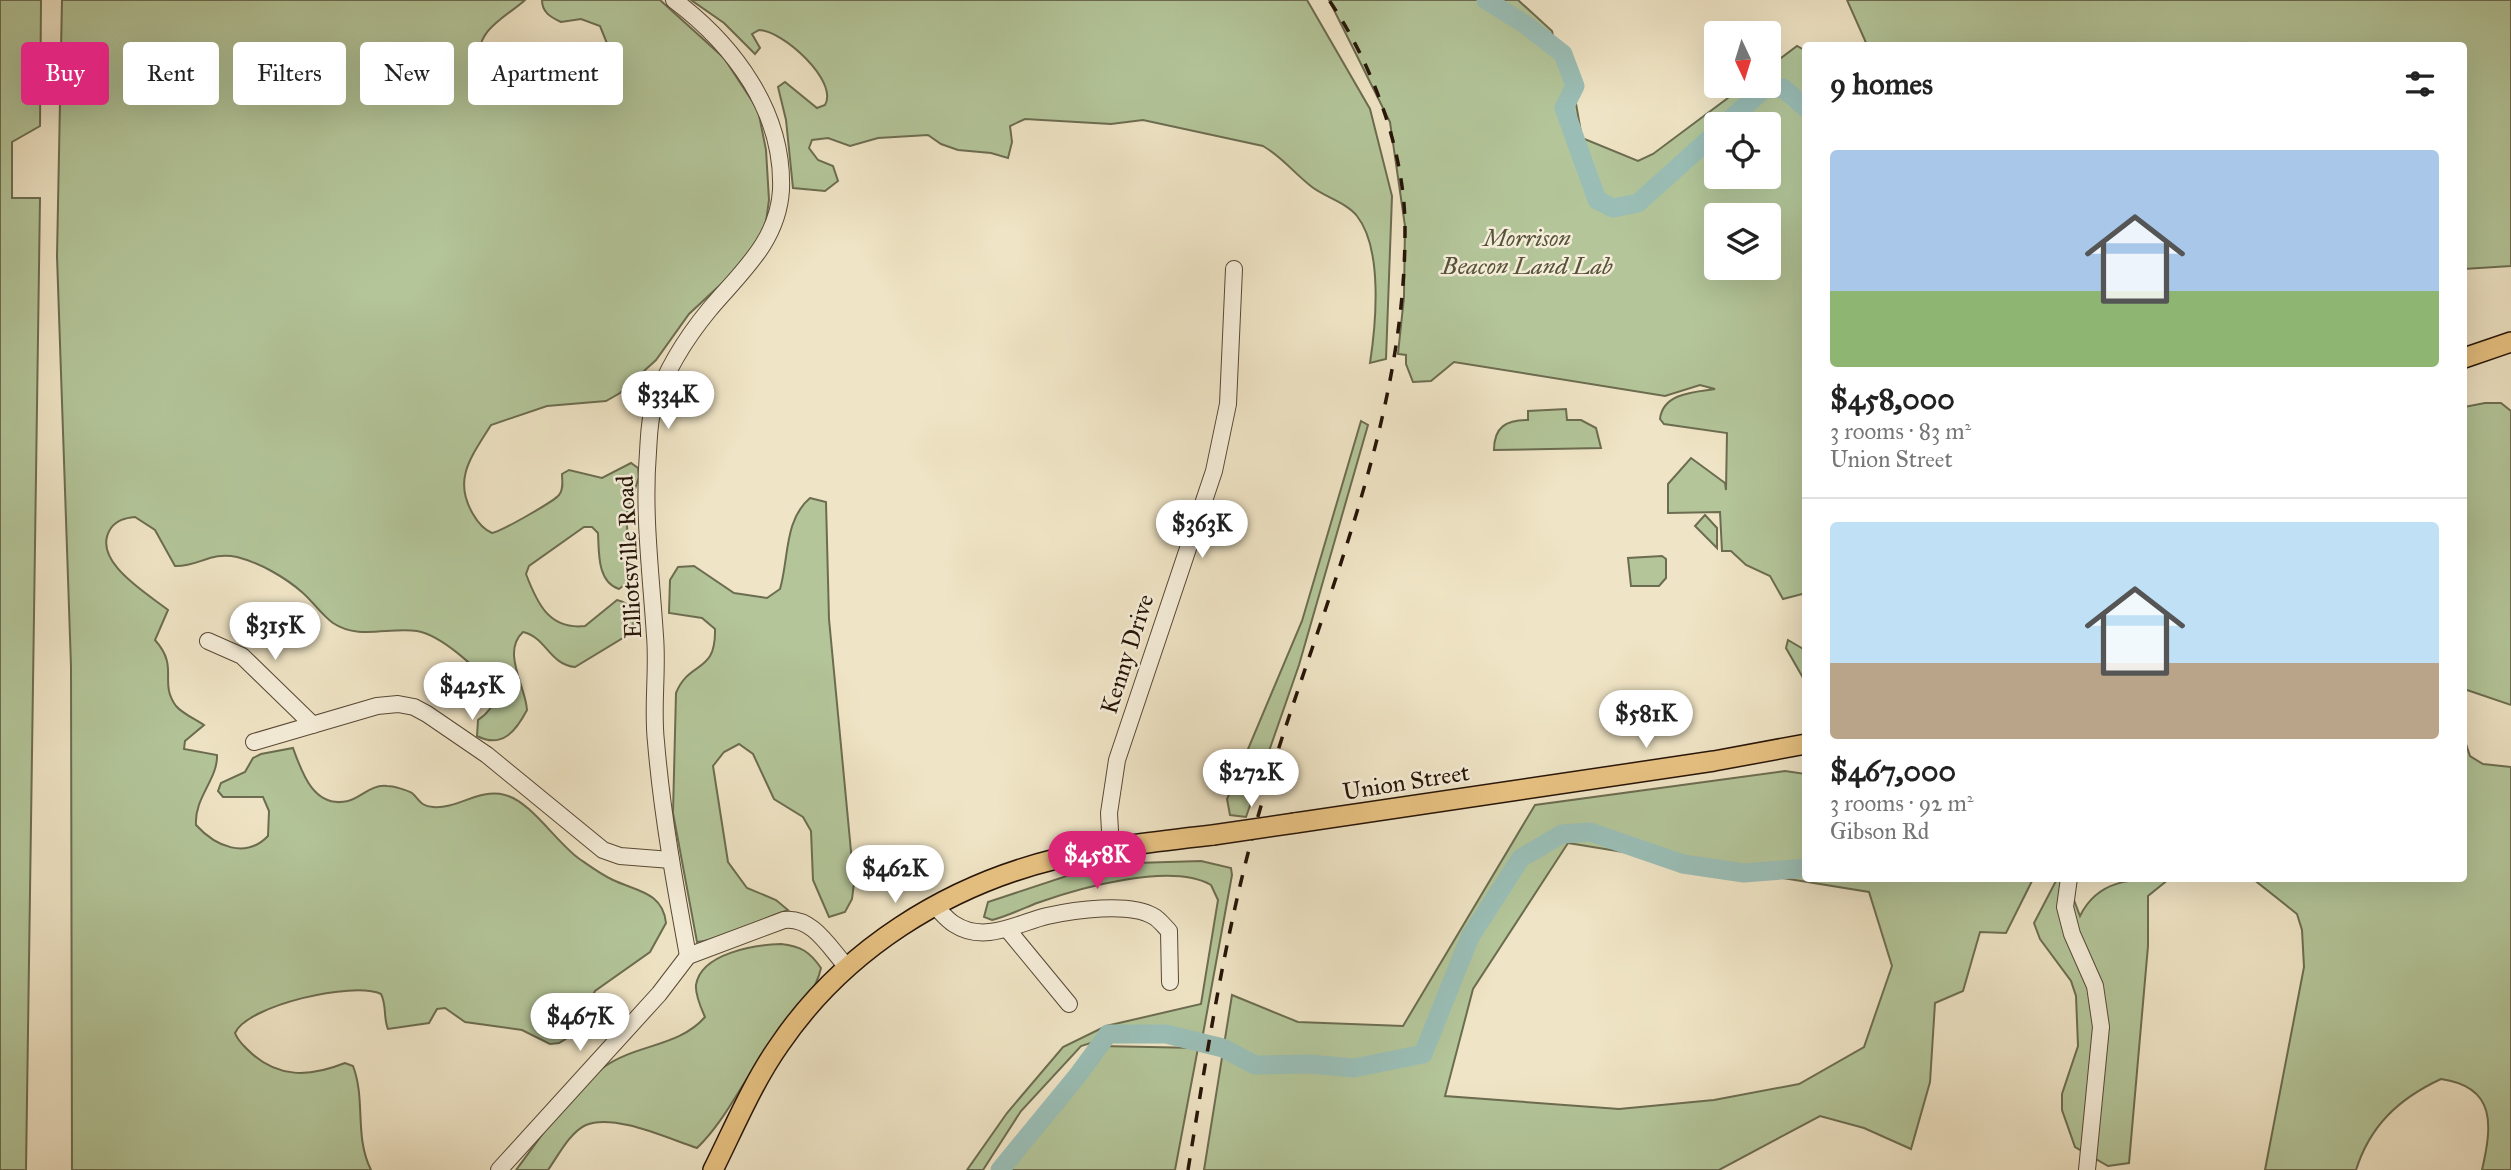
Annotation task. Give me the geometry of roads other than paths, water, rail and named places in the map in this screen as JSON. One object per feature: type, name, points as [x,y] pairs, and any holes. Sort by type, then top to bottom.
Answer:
[{"type":"main road","points":[[2467,357],[2511,342]]},
{"type":"main road","name":"Union Street","points":[[713,1170],[757,1080],[780,1043],[809,1006],[890,931],[935,906],[1008,875],[1055,860],[1111,849],[1492,794],[1802,745]]},
{"type":"street","name":"Elliotsville Road","points":[[674,0],[712,32],[756,92],[778,145],[780,192],[767,240],[679,351],[654,407],[650,427],[647,551],[656,638],[655,739],[671,860],[688,956]]},
{"type":"street","name":"Kenny Drive","points":[[1111,849],[1108,823],[1117,760],[1224,434],[1234,269]]},
{"type":"street","points":[[208,641],[242,656],[313,725]]},
{"type":"street","points":[[254,742],[377,706],[398,704],[414,707],[487,755],[603,850],[620,856],[671,860]]},
{"type":"street","points":[[2068,882],[2065,908],[2072,934],[2095,986],[2101,1027],[2087,1170]]},
{"type":"street","points":[[935,906],[955,925],[975,931],[1008,930],[1045,916],[1082,910],[1137,911],[1154,916],[1169,930],[1170,982]]},
{"type":"street","points":[[499,1170],[659,994],[688,956],[784,920],[797,919],[807,923],[848,968]]},
{"type":"street","points":[[1008,930],[1069,1004]]},
{"type":"waterway","points":[[1486,0],[1526,25],[1563,54],[1575,86],[1564,108],[1597,200],[1613,208],[1638,203],[1704,144]]},
{"type":"waterway","points":[[1738,112],[1764,89],[1783,88],[1802,105]]},
{"type":"waterway","points":[[1000,1170],[1108,1034],[1166,1034],[1223,1048],[1255,1065],[1310,1064],[1354,1068],[1423,1054],[1470,937],[1521,858],[1562,834],[1590,832],[1683,864],[1744,873],[1802,868]]},
{"type":"railway","points":[[1188,1170],[1219,987],[1249,851],[1374,450],[1391,377],[1401,303],[1405,228],[1399,169],[1392,139],[1383,109],[1359,51],[1329,0]]},
{"type":"park label","name":"Morrison Beacon Land Lab","points":[[1527,252]]}]
